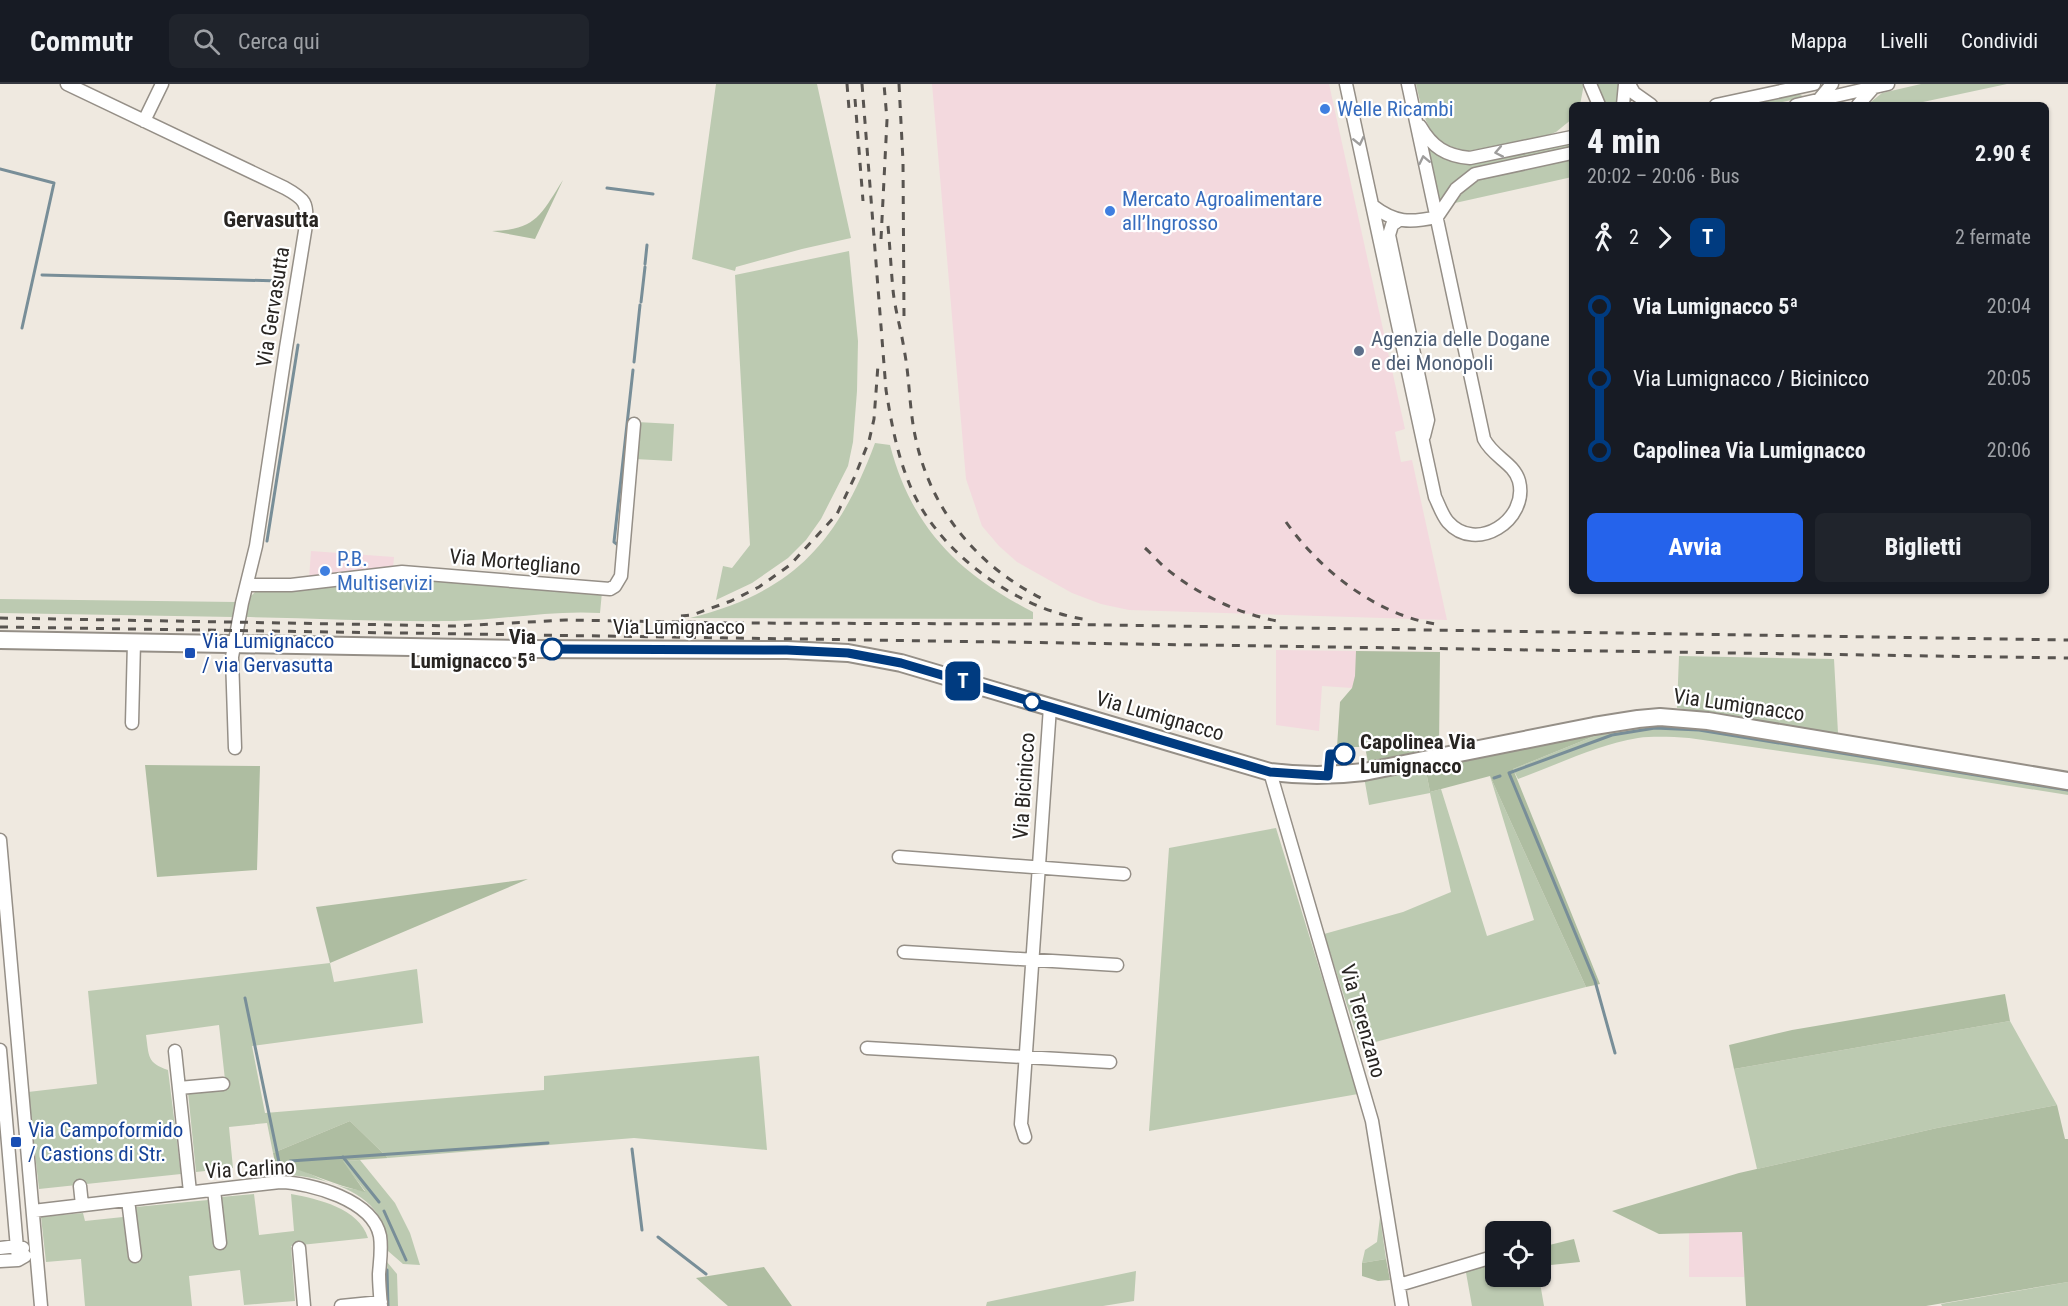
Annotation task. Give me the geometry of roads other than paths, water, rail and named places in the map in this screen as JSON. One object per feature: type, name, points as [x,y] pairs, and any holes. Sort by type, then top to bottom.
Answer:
[{"type":"main road","name":"Via Lumignacco","points":[[0,640],[523,649],[787,650],[848,653],[901,663],[1270,772],[1328,776],[1364,772],[1594,726],[1660,717],[1708,721],[2068,781]]},
{"type":"street","name":"Via Gervasutta","points":[[68,84],[285,188],[302,199],[307,208],[256,546],[235,643]]},
{"type":"street","points":[[144,121],[162,84]]},
{"type":"street","points":[[1346,84],[1435,497],[1448,522],[1464,532],[1476,534],[1498,530],[1507,522],[1518,504],[1519,480],[1510,466],[1491,452],[1484,439],[1408,84]]},
{"type":"street","points":[[1624,102],[1627,84]]},
{"type":"street","points":[[1627,84],[1634,93],[1647,102]]},
{"type":"street","points":[[1730,102],[1814,84]]},
{"type":"street","points":[[1820,102],[1832,84]]},
{"type":"street","points":[[1823,102],[1888,84]]},
{"type":"street","points":[[1588,102],[1590,87]]},
{"type":"street","points":[[1590,87],[1598,102]]},
{"type":"street","points":[[1798,87],[1818,102]]},
{"type":"street","points":[[1861,102],[1873,88]]},
{"type":"street","points":[[1413,108],[1426,138],[1436,147],[1457,156],[1470,158],[1569,138]]},
{"type":"street","points":[[1556,141],[1569,130]]},
{"type":"street","points":[[1373,206],[1382,213],[1399,220],[1414,222],[1437,217],[1455,189],[1475,174],[1569,154]]},
{"type":"street","points":[[1399,220],[1392,225],[1389,235],[1428,420],[1424,440]]},
{"type":"street","name":"Via Mortegliano","points":[[247,585],[291,585],[402,572],[610,589],[621,576],[634,424]]},
{"type":"street","points":[[132,723],[134,642]]},
{"type":"street","points":[[235,643],[232,657],[235,748]]},
{"type":"street","name":"Via Bicinicco","points":[[1025,1137],[1022,1124],[1037,868],[1050,707]]},
{"type":"street","name":"Via Terenzano","points":[[1270,772],[1372,1121],[1402,1306]]},
{"type":"street","points":[[0,840],[3,927],[41,1306]]},
{"type":"street","name":"Via Bicinicco","points":[[899,857],[1124,874]]},
{"type":"street","points":[[904,952],[1117,965]]},
{"type":"street","points":[[867,1048],[1110,1062]]},
{"type":"street","points":[[0,1050],[4,1152],[18,1260]]},
{"type":"street","points":[[175,1051],[190,1192]]},
{"type":"street","points":[[179,1088],[223,1084]]},
{"type":"street","name":"Via Carlino","points":[[33,1211],[286,1183],[323,1190],[350,1201],[373,1221],[380,1235],[381,1304]]},
{"type":"street","points":[[80,1186],[82,1205]]},
{"type":"street","points":[[214,1190],[220,1243]]},
{"type":"street","points":[[128,1200],[135,1256]]},
{"type":"street","points":[[0,1248],[17,1246],[36,1251]]},
{"type":"street","points":[[299,1248],[304,1306]]},
{"type":"street","points":[[0,1261],[18,1260],[36,1251]]},
{"type":"street","points":[[1399,1285],[1485,1259]]},
{"type":"street","points":[[341,1306],[381,1304]]},
{"type":"waterway","points":[[0,169],[54,183],[22,328]]},
{"type":"waterway","points":[[607,188],[653,194]]},
{"type":"waterway","points":[[645,264],[647,245]]},
{"type":"waterway","points":[[641,302],[645,267]]},
{"type":"waterway","points":[[42,275],[280,281]]},
{"type":"waterway","points":[[634,362],[640,305]]},
{"type":"waterway","points":[[267,541],[298,345]]},
{"type":"waterway","points":[[618,545],[614,542],[633,370]]},
{"type":"waterway","points":[[1615,1053],[1595,981],[1509,773],[1612,735],[1655,728],[1699,730],[2068,790]]},
{"type":"waterway","points":[[1494,778],[1500,776]]},
{"type":"waterway","points":[[245,998],[279,1162]]},
{"type":"waterway","points":[[290,1161],[548,1143]]},
{"type":"waterway","points":[[632,1149],[642,1230]]},
{"type":"waterway","points":[[343,1157],[379,1202]]},
{"type":"waterway","points":[[384,1211],[406,1260]]},
{"type":"waterway","points":[[658,1237],[706,1274]]},
{"type":"waterway","points":[[387,1270],[388,1306]]},
{"type":"railway","points":[[847,84],[849,109]]},
{"type":"railway","points":[[862,84],[886,390],[892,425],[909,483],[921,508],[937,531],[957,553],[980,572],[1004,589],[1030,603],[1083,619]]},
{"type":"railway","points":[[881,239],[887,120],[884,84]]},
{"type":"railway","points":[[899,84],[903,161],[904,317]]},
{"type":"railway","points":[[855,99],[863,201]]},
{"type":"railway","points":[[888,226],[894,297],[906,360],[914,429],[923,467],[947,515],[962,536],[1001,573],[1047,601]]},
{"type":"railway","points":[[681,616],[692,615],[731,601],[759,587],[790,565],[837,514],[869,441],[874,419],[878,365]]},
{"type":"railway","points":[[1286,522],[1315,557],[1351,587],[1391,611],[1435,624]]},
{"type":"railway","points":[[1145,548],[1168,570],[1208,596],[1252,615],[1282,622]]},
{"type":"railway","points":[[0,618],[455,626],[566,620],[1046,624],[2068,640]]},
{"type":"railway","points":[[0,627],[2068,658]]},
{"type":"place","name":"Welle Ricambi","points":[[1325,109]]},
{"type":"place","name":"Mercato Agroalimentare all’Ingrosso","points":[[1110,211]]},
{"type":"place","name":"Agenzia delle Dogane e dei Monopoli","points":[[1359,351]]},
{"type":"place","name":"P.B. Multiservizi","points":[[325,571]]},
{"type":"place","name":"Via Lumignacco 5ª","points":[[552,649]]},
{"type":"place","name":"Via Lumignacco / via Gervasutta","points":[[190,653]]},
{"type":"place","name":"Capolinea Via Lumignacco","points":[[1344,754]]},
{"type":"place","name":"Via Campoformido / Castions di Str.","points":[[16,1142]]},
{"type":"district","name":"Gervasutta","points":[[271,219]]}]
